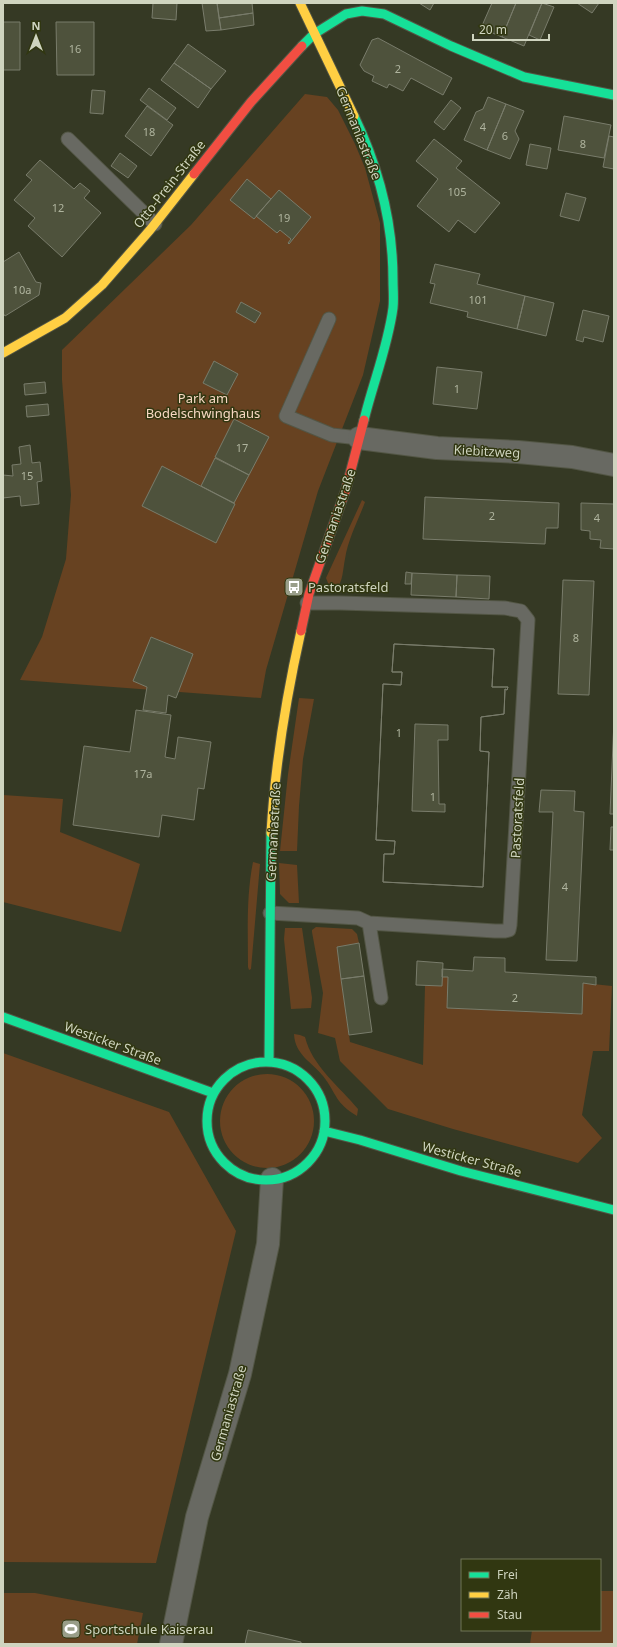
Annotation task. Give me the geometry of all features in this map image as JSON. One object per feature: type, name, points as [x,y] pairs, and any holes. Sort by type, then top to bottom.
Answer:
[{"type":"street","points":[[303,4],[314,34]]},
{"type":"street","name":"Otto-Prein-Straße","points":[[3,353],[65,318],[102,285],[155,224],[251,102],[314,34],[346,14],[362,11],[384,14],[450,46],[524,77],[614,94]]},
{"type":"street","name":"Germaniastraße","points":[[269,1062],[270,857],[276,773],[291,674],[306,603],[346,489],[385,345],[392,307],[393,267],[390,226],[383,193],[373,160],[359,126],[314,34]]},
{"type":"street","name":"Kiebitzweg","points":[[359,438],[437,448],[518,452],[572,457],[614,465]]},
{"type":"street","name":"Westicker Straße","points":[[3,1017],[213,1093]]},
{"type":"street","points":[[269,1062],[288,1066],[305,1077],[317,1092],[324,1111],[324,1131],[318,1149],[306,1164],[291,1174],[272,1180],[257,1179],[242,1175],[229,1167],[218,1156],[210,1141],[207,1125],[208,1109],[213,1093],[223,1080],[236,1069],[252,1064],[269,1062]]},
{"type":"street","name":"Westicker Straße","points":[[324,1131],[360,1140],[461,1171],[614,1210]]},
{"type":"street","name":"Germaniastraße","points":[[171,1644],[197,1517],[240,1374],[268,1244],[272,1180]]},
{"type":"lane","points":[[68,139],[155,224]]},
{"type":"lane","points":[[329,319],[286,416],[332,435],[359,438]]},
{"type":"lane","name":"Pastoratsfeld","points":[[270,913],[358,918],[369,922],[495,931],[509,930],[528,620],[521,611],[505,608],[340,602],[306,603]]},
{"type":"lane","points":[[369,922],[381,998]]},
{"type":"green space","name":"Park am Bodelschwinghaus","points":[[305,94],[327,97],[338,110],[365,168],[380,223],[380,301],[363,375],[318,491],[266,670],[261,698],[20,680],[42,637],[66,559],[71,495],[62,380],[62,350],[191,225]]},
{"type":"green space","points":[[362,500],[365,502],[348,544],[340,583],[336,589],[328,583],[326,578]]},
{"type":"green space","points":[[299,698],[314,699],[303,759],[297,851],[280,851],[288,774]]},
{"type":"green space","points":[[3,795],[63,799],[60,832],[140,864],[121,932],[3,902]]},
{"type":"green space","points":[[253,862],[260,864],[251,969],[249,970],[248,902]]},
{"type":"green space","points":[[279,863],[297,865],[299,903],[289,903],[280,894]]},
{"type":"green space","points":[[316,927],[352,929],[357,934],[359,943],[337,947],[350,1042],[423,1065],[425,986],[441,986],[442,977],[448,977],[447,1008],[582,1014],[583,983],[612,986],[609,1051],[593,1051],[582,1115],[602,1138],[578,1163],[453,1129],[388,1109],[340,1061],[335,1038],[318,1033],[323,993],[312,932],[312,930]]},
{"type":"green space","points":[[285,928],[302,928],[312,998],[311,1008],[291,1009],[284,939]]},
{"type":"green space","points":[[294,1034],[305,1037],[309,1048],[320,1067],[358,1109],[357,1116],[344,1107],[328,1082],[301,1053],[297,1047]]},
{"type":"green space","points":[[3,1053],[169,1112],[236,1231],[156,1563],[3,1562]]},
{"type":"green space","points":[[267,1074],[285,1078],[300,1088],[310,1103],[314,1121],[310,1139],[300,1154],[285,1164],[267,1168],[249,1164],[234,1154],[224,1139],[220,1121],[224,1103],[234,1088],[249,1078]]},
{"type":"green space","points":[[601,1591],[614,1591],[614,1644],[530,1644],[532,1631],[601,1631]]},
{"type":"green space","name":"Sportschule Kaiserau","points":[[3,1593],[35,1593],[143,1613],[137,1644],[3,1644]]},
{"type":"building","points":[[153,3],[177,3],[176,20],[152,18]]},
{"type":"building","points":[[202,3],[217,3],[221,30],[206,31]]},
{"type":"building","points":[[217,3],[252,3],[253,13],[219,18]]},
{"type":"building","points":[[419,3],[434,3],[430,10]]},
{"type":"building","points":[[492,3],[516,3],[502,37],[481,28]]},
{"type":"building","points":[[516,3],[542,3],[524,46],[502,37]]},
{"type":"building","points":[[542,3],[554,7],[540,40],[529,35]]},
{"type":"building","points":[[577,3],[599,3],[592,13]]},
{"type":"building","points":[[253,13],[254,25],[221,30],[219,18]]},
{"type":"building","points":[[3,22],[20,22],[20,70],[3,70]]},
{"type":"building","points":[[56,22],[94,22],[94,75],[57,75]]},
{"type":"building","points":[[378,38],[452,78],[443,95],[411,78],[403,91],[389,84],[387,88],[372,81],[374,76],[364,71],[360,65],[372,40]]},
{"type":"building","points":[[188,44],[226,71],[211,89],[174,63]]},
{"type":"building","points":[[174,63],[211,89],[198,108],[161,80]]},
{"type":"building","points":[[149,88],[176,108],[167,120],[140,100]]},
{"type":"building","points":[[92,90],[105,91],[103,114],[90,113]]},
{"type":"building","points":[[488,97],[506,104],[487,150],[464,140],[476,112],[483,109]]},
{"type":"building","points":[[451,100],[461,108],[444,130],[434,122]]},
{"type":"building","points":[[506,104],[524,111],[515,131],[519,139],[510,159],[487,150]]},
{"type":"building","points":[[147,106],[173,125],[151,156],[125,136]]},
{"type":"building","points":[[564,116],[611,125],[604,158],[558,150]]},
{"type":"building","points":[[609,136],[614,137],[614,169],[603,167]]},
{"type":"building","points":[[434,139],[462,161],[456,168],[500,203],[475,233],[458,220],[449,232],[417,206],[438,179],[416,161]]},
{"type":"building","points":[[530,144],[551,148],[547,169],[526,165]]},
{"type":"building","points":[[120,153],[137,166],[128,178],[111,166]]},
{"type":"building","points":[[40,160],[74,189],[80,183],[90,191],[84,198],[101,213],[62,257],[28,226],[35,218],[14,200],[32,180],[26,175]]},
{"type":"building","points":[[247,179],[271,199],[254,219],[230,200]]},
{"type":"building","points":[[279,190],[311,217],[289,244],[288,243],[291,239],[280,230],[277,233],[256,216]]},
{"type":"building","points":[[566,193],[586,198],[579,221],[560,216]]},
{"type":"building","points":[[19,252],[36,282],[41,283],[39,295],[5,316],[3,313],[3,262]]},
{"type":"building","points":[[435,264],[480,274],[477,284],[525,296],[517,329],[467,317],[468,312],[430,303],[435,284],[430,283]]},
{"type":"building","points":[[525,296],[554,303],[546,336],[517,329]]},
{"type":"building","points":[[241,302],[261,313],[255,323],[236,312]]},
{"type":"building","points":[[583,310],[609,316],[603,342],[584,337],[583,342],[576,340]]},
{"type":"building","points":[[214,361],[238,374],[227,395],[203,383]]},
{"type":"building","points":[[437,367],[482,372],[477,409],[433,404]]},
{"type":"building","points":[[45,382],[46,393],[25,395],[24,384]]},
{"type":"building","points":[[48,404],[49,415],[27,417],[26,406]]},
{"type":"building","points":[[234,419],[269,437],[249,475],[215,457]]},
{"type":"building","points":[[30,445],[32,463],[40,462],[42,481],[37,482],[39,504],[21,506],[20,496],[3,498],[3,475],[13,476],[12,465],[21,464],[19,447]]},
{"type":"building","points":[[215,458],[249,475],[234,503],[201,486]]},
{"type":"building","points":[[162,466],[235,504],[216,543],[142,506]]},
{"type":"building","points":[[425,497],[559,503],[558,528],[546,528],[545,544],[423,539]]},
{"type":"building","points":[[581,503],[614,504],[614,549],[600,548],[601,540],[590,539],[590,531],[581,530]]},
{"type":"building","points":[[406,572],[412,573],[411,584],[405,584]]},
{"type":"building","points":[[412,573],[457,575],[456,597],[411,595]]},
{"type":"building","points":[[457,575],[490,576],[489,599],[456,597]]},
{"type":"building","points":[[563,580],[594,581],[589,695],[558,694]]},
{"type":"building","points":[[151,637],[193,654],[176,698],[168,695],[166,713],[143,710],[147,687],[133,681]]},
{"type":"building","points":[[394,644],[494,649],[492,687],[508,687],[507,690],[505,689],[504,714],[481,717],[480,751],[489,752],[483,887],[383,882],[384,854],[394,854],[395,841],[376,840],[383,684],[401,685],[402,672],[392,672]],"holes":[[[415,724],[448,725],[448,740],[438,740],[439,804],[445,804],[445,812],[412,811]]]},
{"type":"building","points":[[394,644],[494,649],[492,687],[508,687],[507,690],[505,689],[504,714],[481,717],[480,751],[489,752],[483,887],[383,882],[384,854],[394,854],[395,841],[376,840],[383,684],[401,685],[402,672],[392,672]]},
{"type":"building","points":[[136,710],[171,715],[165,757],[175,759],[178,737],[211,742],[204,789],[198,788],[194,820],[162,815],[159,837],[73,825],[84,746],[130,752]]},
{"type":"building","points":[[614,720],[614,814],[610,814]]},
{"type":"building","points":[[541,790],[575,791],[574,811],[584,812],[577,961],[546,960],[553,812],[539,812]]},
{"type":"building","points":[[611,827],[614,827],[614,850],[610,850]]},
{"type":"building","points":[[359,943],[364,976],[341,979],[337,947]]},
{"type":"building","points":[[474,957],[505,958],[505,972],[596,977],[596,985],[583,983],[582,1014],[447,1008],[448,977],[442,977],[442,969],[473,971]]},
{"type":"building","points":[[417,961],[443,963],[442,986],[416,985]]},
{"type":"building","points":[[364,976],[372,1032],[349,1035],[341,979]]},
{"type":"building","points":[[248,1630],[301,1642],[301,1644],[245,1644]]},
{"type":"traffic: fast","points":[[302,46],[314,34],[346,14],[362,11],[384,14],[451,46],[524,77],[614,95]]},
{"type":"traffic: fast","points":[[354,116],[371,156],[383,196],[392,259],[393,308],[391,322],[364,420]]},
{"type":"traffic: fast","points":[[269,1062],[271,833]]},
{"type":"traffic: fast","points":[[3,1017],[213,1093]]},
{"type":"traffic: fast","points":[[266,1062],[277,1063],[299,1072],[315,1088],[324,1110],[325,1121],[324,1132],[315,1154],[299,1170],[277,1179],[266,1180],[255,1179],[233,1170],[217,1154],[208,1132],[207,1121],[208,1110],[217,1088],[233,1072],[255,1063],[266,1062]]},
{"type":"traffic: fast","points":[[324,1131],[360,1140],[461,1171],[614,1210]]},
{"type":"traffic: slow","points":[[300,3],[354,116]]},
{"type":"traffic: slow","points":[[3,353],[65,318],[102,285],[150,230],[194,174]]},
{"type":"traffic: slow","points":[[271,833],[275,782],[282,732],[301,631]]},
{"type":"traffic: jam","points":[[194,174],[251,102],[302,46]]},
{"type":"traffic: jam","points":[[301,631],[309,594],[346,489],[364,420]]},
{"type":"place","name":"Pastoratsfeld","points":[[294,587]]},
{"type":"place","name":"Sportschule Kaiserau","points":[[71,1629]]}]
